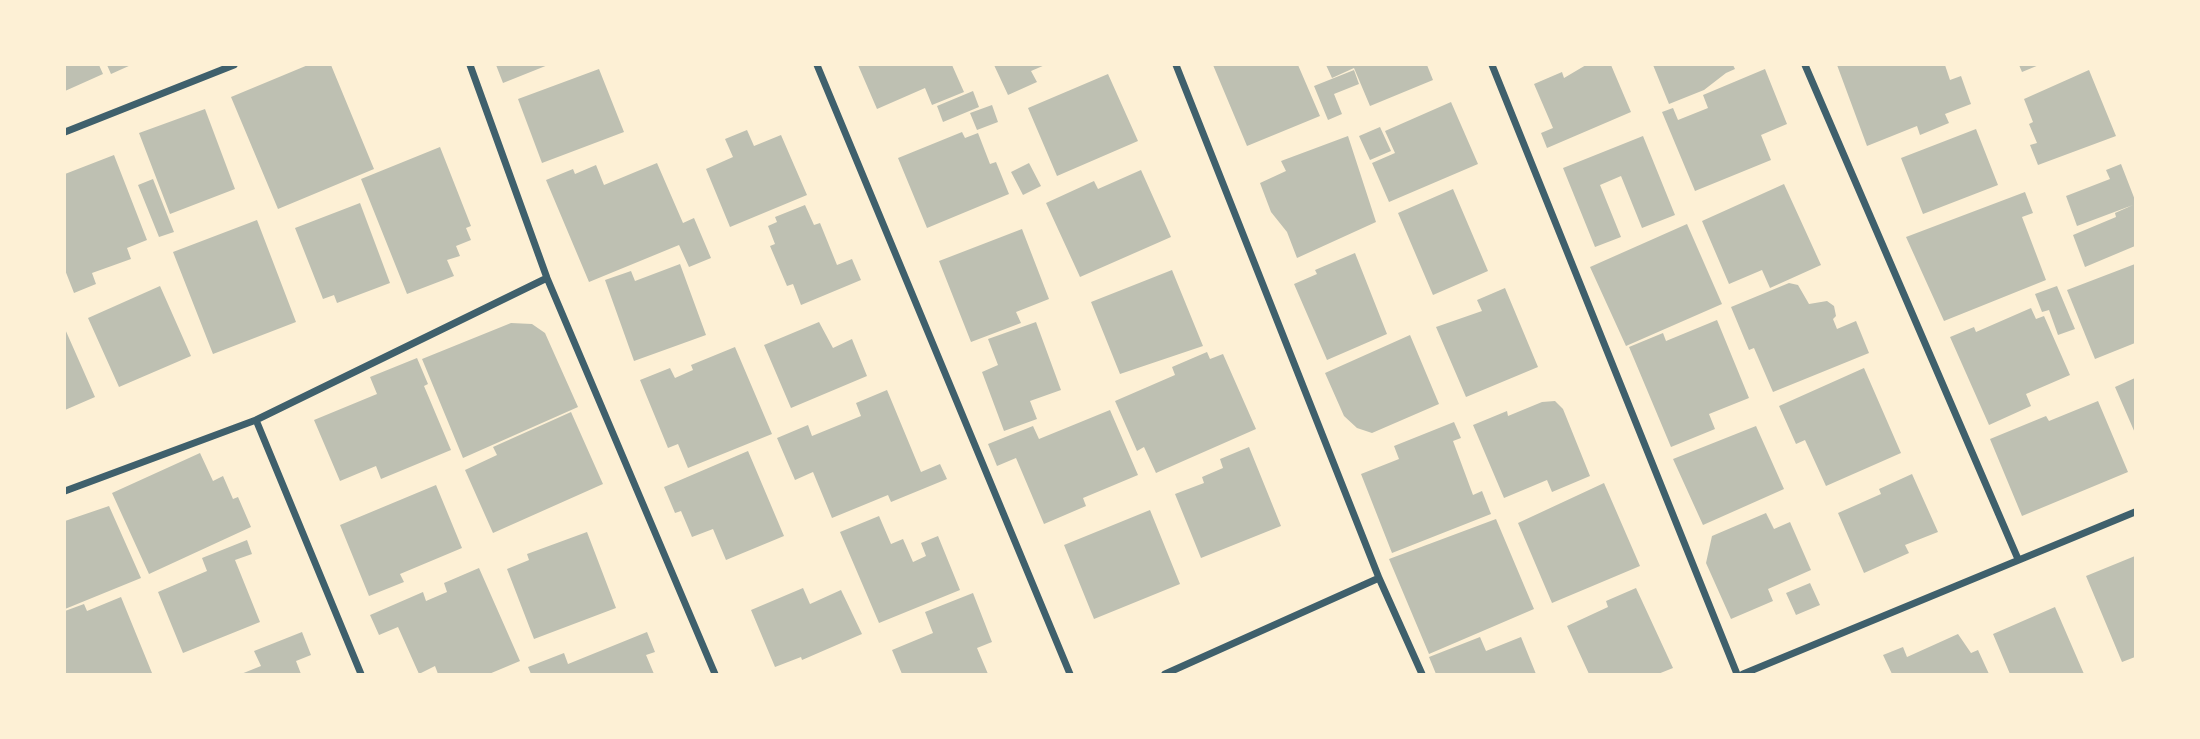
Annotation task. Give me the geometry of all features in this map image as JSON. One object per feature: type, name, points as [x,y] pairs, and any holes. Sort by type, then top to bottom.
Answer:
[{"type":"street","points":[[65,132],[234,65]]},
{"type":"street","points":[[470,65],[547,278],[715,674]]},
{"type":"street","points":[[817,65],[1070,674]]},
{"type":"street","points":[[1176,65],[1379,578],[1422,674]]},
{"type":"street","points":[[1492,65],[1737,674]]},
{"type":"street","points":[[1805,65],[2018,559]]},
{"type":"street","points":[[65,491],[256,420],[547,278]]},
{"type":"street","points":[[256,420],[361,674]]},
{"type":"street","points":[[1743,674],[2135,512]]},
{"type":"street","points":[[1165,674],[1379,578]]},
{"type":"building","points":[[65,65],[99,65],[103,74],[65,91]]},
{"type":"building","points":[[107,65],[131,65],[111,74]]},
{"type":"building","points":[[308,65],[331,65],[374,169],[278,209],[231,97]]},
{"type":"building","points":[[496,65],[548,65],[503,83]]},
{"type":"building","points":[[858,65],[952,65],[964,92],[932,105],[925,88],[877,109]]},
{"type":"building","points":[[994,65],[1045,65],[1031,71],[1037,82],[1008,95]]},
{"type":"building","points":[[1213,65],[1298,65],[1320,116],[1247,146]]},
{"type":"building","points":[[1326,65],[1427,65],[1433,80],[1370,106],[1354,68],[1332,78]]},
{"type":"building","points":[[1586,65],[1611,65],[1631,112],[1547,148],[1541,133],[1553,128],[1534,84],[1562,72],[1564,78]]},
{"type":"building","points":[[1653,65],[1733,65],[1735,69],[1704,90],[1669,104]]},
{"type":"building","points":[[1837,65],[1945,65],[1950,80],[1961,76],[1971,104],[1945,114],[1949,123],[1920,135],[1917,126],[1867,146]]},
{"type":"building","points":[[2019,65],[2039,65],[2022,72]]},
{"type":"building","points":[[599,69],[624,132],[542,163],[518,99]]},
{"type":"building","points":[[1765,69],[1787,124],[1761,135],[1771,160],[1695,191],[1662,112],[1673,108],[1678,120],[1708,108],[1703,95]]},
{"type":"building","points":[[1354,70],[1359,84],[1334,94],[1342,114],[1328,120],[1314,86]]},
{"type":"building","points":[[2089,70],[2116,136],[2038,165],[2030,145],[2037,143],[2029,124],[2033,122],[2024,99]]},
{"type":"building","points":[[1108,74],[1138,141],[1057,176],[1028,108]]},
{"type":"building","points":[[973,91],[979,107],[943,122],[937,106]]},
{"type":"building","points":[[1451,102],[1478,164],[1389,202],[1372,163],[1395,153],[1385,131]]},
{"type":"building","points":[[992,105],[998,122],[977,130],[970,113]]},
{"type":"building","points":[[205,109],[235,189],[170,214],[139,133]]},
{"type":"building","points":[[1380,127],[1391,151],[1370,160],[1359,136]]},
{"type":"building","points":[[1976,129],[1998,185],[1923,214],[1901,158]]},
{"type":"building","points":[[747,130],[754,146],[781,135],[807,195],[730,227],[706,169],[733,157],[725,139]]},
{"type":"building","points":[[962,132],[965,138],[978,133],[990,164],[996,162],[1009,194],[927,228],[898,158]]},
{"type":"building","points":[[1348,136],[1376,222],[1297,258],[1287,232],[1271,212],[1260,183],[1286,171],[1281,161]]},
{"type":"building","points":[[1643,136],[1675,215],[1642,228],[1621,176],[1600,185],[1621,237],[1595,247],[1563,168]]},
{"type":"building","points":[[440,147],[471,226],[466,228],[471,240],[456,246],[460,256],[447,260],[454,276],[407,294],[361,179]]},
{"type":"building","points":[[114,155],[147,240],[127,248],[131,259],[92,273],[96,284],[74,293],[65,270],[65,174]]},
{"type":"building","points":[[657,163],[683,223],[694,218],[711,258],[689,267],[679,245],[589,282],[546,180],[573,169],[575,174],[596,165],[604,185]]},
{"type":"building","points":[[1029,163],[1041,186],[1023,195],[1011,172]]},
{"type":"building","points":[[2121,164],[2135,200],[2135,246],[2085,267],[2073,235],[2116,217],[2115,213],[2133,205],[2077,226],[2066,196],[2110,179],[2106,170]]},
{"type":"building","points":[[1141,170],[1171,237],[1080,277],[1046,203],[1094,181],[1098,189]]},
{"type":"building","points":[[153,179],[174,232],[159,237],[138,185]]},
{"type":"building","points":[[1784,184],[1821,265],[1770,288],[1762,270],[1729,284],[1702,221]]},
{"type":"building","points":[[1453,189],[1488,271],[1433,295],[1398,213]]},
{"type":"building","points":[[2025,192],[2033,213],[2022,217],[2046,280],[1944,321],[1906,237]]},
{"type":"building","points":[[360,203],[390,283],[337,303],[334,295],[323,299],[295,228]]},
{"type":"building","points":[[805,205],[814,225],[820,223],[837,265],[852,259],[861,280],[801,305],[793,284],[787,286],[770,246],[775,244],[768,226],[777,222],[775,217]]},
{"type":"building","points":[[257,220],[296,322],[213,354],[173,252]]},
{"type":"building","points":[[1687,224],[1722,304],[1626,346],[1590,267]]},
{"type":"building","points":[[1022,229],[1049,299],[1016,312],[1021,323],[971,342],[939,261]]},
{"type":"building","points":[[1355,253],[1387,334],[1327,360],[1294,284],[1317,274],[1315,270]]},
{"type":"building","points":[[680,264],[706,335],[634,361],[605,280],[631,271],[635,281]]},
{"type":"building","points":[[2135,264],[2135,343],[2095,359],[2067,290]]},
{"type":"building","points":[[1172,270],[1203,346],[1120,374],[1091,302]]},
{"type":"building","points":[[1789,283],[1798,285],[1809,304],[1827,301],[1834,306],[1836,316],[1833,319],[1837,329],[1856,321],[1869,353],[1773,392],[1754,348],[1749,350],[1731,307]]},
{"type":"building","points":[[160,286],[191,356],[119,387],[88,318]]},
{"type":"building","points":[[2057,286],[2075,329],[2058,335],[2049,310],[2042,312],[2035,294]]},
{"type":"building","points":[[1505,288],[1538,367],[1466,397],[1436,327],[1482,311],[1477,300]]},
{"type":"building","points":[[2031,308],[2036,319],[2044,316],[2070,375],[2026,394],[2031,406],[1989,425],[1950,337],[1974,327],[1976,332]]},
{"type":"building","points":[[1717,320],[1749,398],[1709,414],[1715,429],[1671,447],[1629,347],[1663,333],[1666,341]]},
{"type":"building","points":[[819,322],[833,348],[852,339],[867,376],[791,408],[764,345]]},
{"type":"building","points":[[1036,322],[1061,390],[1030,401],[1037,419],[1004,431],[982,372],[998,365],[988,339]]},
{"type":"building","points":[[511,323],[532,324],[545,333],[578,407],[463,458],[422,359]]},
{"type":"building","points":[[65,329],[95,397],[65,410]]},
{"type":"building","points":[[1410,335],[1439,404],[1372,433],[1357,428],[1344,416],[1325,373]]},
{"type":"building","points":[[735,347],[772,434],[688,468],[678,444],[668,448],[640,380],[670,368],[675,378],[693,370],[691,365]]},
{"type":"building","points":[[1207,352],[1210,359],[1223,354],[1256,429],[1156,473],[1144,447],[1137,451],[1115,401],[1175,375],[1172,367]]},
{"type":"building","points":[[417,358],[428,384],[424,386],[451,450],[381,479],[376,466],[340,481],[314,420],[377,394],[370,377]]},
{"type":"building","points":[[1864,368],[1901,453],[1826,486],[1805,440],[1796,444],[1779,406]]},
{"type":"building","points":[[2135,378],[2135,433],[2115,387]]},
{"type":"building","points":[[887,390],[921,472],[940,464],[947,479],[891,502],[888,495],[832,518],[813,472],[795,480],[777,438],[808,425],[812,436],[861,416],[856,403]]},
{"type":"building","points":[[1555,401],[1563,409],[1590,476],[1552,492],[1547,480],[1504,498],[1473,425],[1507,411],[1508,416],[1542,402]]},
{"type":"building","points":[[2098,401],[2128,472],[2022,516],[1990,439],[2046,416],[2049,421]]},
{"type":"building","points":[[1110,410],[1138,475],[1083,498],[1086,506],[1044,524],[1016,458],[997,466],[988,444],[1033,426],[1039,439]]},
{"type":"building","points":[[571,412],[603,484],[493,533],[465,470],[497,455],[493,447]]},
{"type":"building","points":[[1454,422],[1461,438],[1453,441],[1473,495],[1482,491],[1491,514],[1392,553],[1361,474],[1399,459],[1394,446]]},
{"type":"building","points":[[1756,426],[1784,489],[1703,525],[1673,459]]},
{"type":"building","points":[[1249,447],[1281,526],[1201,558],[1175,494],[1204,483],[1202,477],[1223,468],[1220,459]]},
{"type":"building","points":[[748,451],[784,536],[726,560],[713,529],[692,537],[681,511],[675,513],[664,487]]},
{"type":"building","points":[[200,453],[213,481],[223,476],[233,499],[238,497],[251,527],[149,574],[112,493]]},
{"type":"building","points":[[1912,474],[1938,532],[1905,545],[1909,553],[1864,573],[1838,513],[1881,494],[1879,489]]},
{"type":"building","points":[[1604,483],[1640,566],[1552,603],[1518,523]]},
{"type":"building","points":[[436,485],[462,548],[400,574],[404,582],[369,596],[340,525]]},
{"type":"building","points":[[109,506],[141,578],[65,609],[65,521]]},
{"type":"building","points":[[1150,510],[1180,584],[1094,619],[1064,545]]},
{"type":"building","points":[[1766,513],[1774,529],[1790,522],[1811,570],[1768,589],[1773,601],[1731,619],[1706,563],[1712,536]]},
{"type":"building","points":[[879,516],[891,544],[903,539],[913,562],[926,556],[921,543],[938,536],[960,590],[879,623],[840,532]]},
{"type":"building","points":[[1496,519],[1534,609],[1429,654],[1389,559]]},
{"type":"building","points":[[587,532],[616,608],[534,639],[507,569],[529,560],[527,554]]},
{"type":"building","points":[[247,540],[252,554],[235,560],[260,622],[183,653],[158,592],[207,571],[202,558]]},
{"type":"building","points":[[2135,556],[2135,657],[2122,662],[2086,576]]},
{"type":"building","points":[[479,568],[520,661],[489,674],[438,674],[435,666],[419,674],[398,627],[379,635],[370,615],[423,592],[426,601],[447,592],[444,583]]},
{"type":"building","points":[[1810,583],[1820,605],[1796,615],[1786,593]]},
{"type":"building","points":[[803,588],[810,604],[841,590],[862,634],[802,660],[801,657],[775,667],[751,610]]},
{"type":"building","points":[[1636,588],[1673,668],[1658,674],[1589,674],[1567,626],[1608,607],[1606,601]]},
{"type":"building","points":[[973,593],[992,642],[977,648],[988,674],[902,674],[892,650],[933,633],[925,612]]},
{"type":"building","points":[[121,597],[152,673],[65,674],[65,611],[84,604],[87,611]]},
{"type":"building","points":[[2055,607],[2084,674],[2010,674],[1993,634]]},
{"type":"building","points":[[302,632],[311,655],[296,661],[301,674],[241,674],[261,666],[254,651]]},
{"type":"building","points":[[647,632],[655,652],[646,655],[654,674],[531,674],[528,667],[564,653],[568,664]]},
{"type":"building","points":[[1958,634],[1971,653],[1978,650],[1989,674],[1892,674],[1883,655],[1903,647],[1907,657]]},
{"type":"building","points":[[1480,637],[1486,651],[1521,637],[1536,674],[1436,674],[1429,657]]}]
